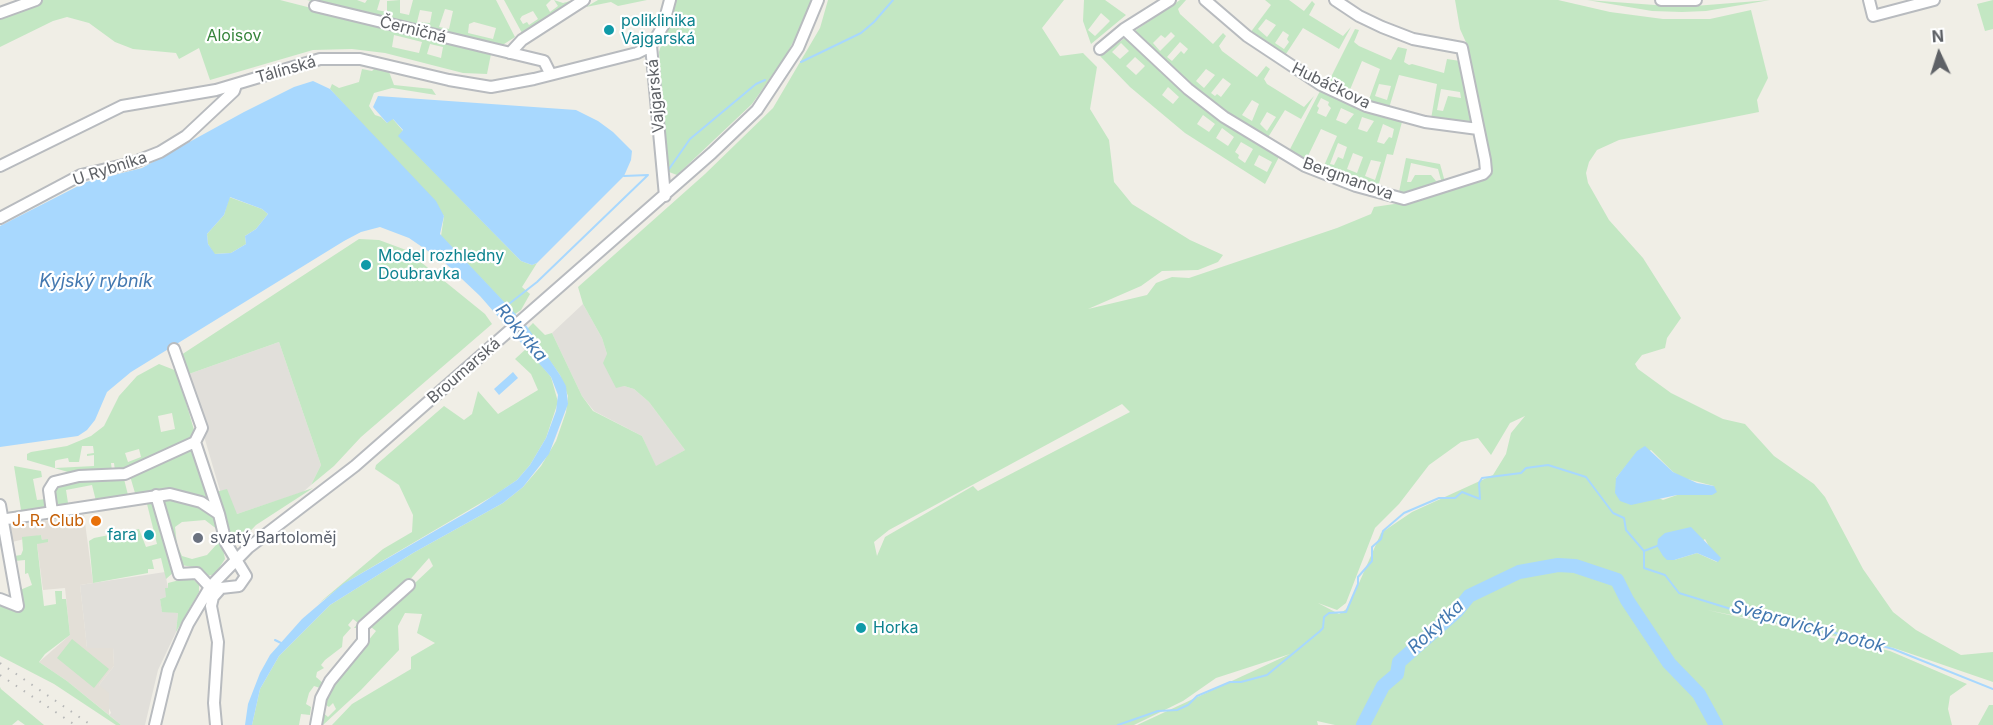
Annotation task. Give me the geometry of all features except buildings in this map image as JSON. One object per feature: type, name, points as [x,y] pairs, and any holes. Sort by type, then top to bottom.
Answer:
[{"type":"street","points":[[0,13],[36,0]]},
{"type":"street","points":[[510,53],[522,40],[584,0]]},
{"type":"street","name":"Vajgarská","points":[[665,196],[651,46],[663,26],[669,0]]},
{"type":"street","name":"Broumarská","points":[[155,725],[168,670],[189,624],[210,587],[236,560],[304,503],[356,466],[665,196],[757,110],[798,48],[819,0]]},
{"type":"street","points":[[1100,49],[1124,29],[1170,0]]},
{"type":"street","name":"Hubáčkova","points":[[1205,0],[1273,55],[1330,89],[1366,106],[1425,122],[1478,129]]},
{"type":"street","name":"Bergmanova","points":[[1124,29],[1180,82],[1224,117],[1305,166],[1404,199],[1484,174],[1486,171],[1462,48],[1413,39],[1359,16],[1335,0]]},
{"type":"street","points":[[1661,0],[1696,0]]},
{"type":"street","points":[[1869,0],[1873,16],[1934,0]]},
{"type":"street","name":"Černičná","points":[[315,6],[544,61],[550,74]]},
{"type":"street","name":"Tálínská","points":[[0,166],[122,106],[236,85],[299,64],[343,58],[491,87],[534,79],[637,53],[651,46]]},
{"type":"street","name":"U Rybníka","points":[[0,218],[81,176],[132,164],[160,152],[186,136],[234,91],[236,85]]},
{"type":"street","points":[[52,512],[50,490],[54,482],[79,476],[125,474],[195,442],[202,428],[174,349]]},
{"type":"street","points":[[195,442],[226,543],[246,576],[237,586],[225,585],[221,588],[213,597],[211,606],[218,642],[214,703],[216,725]]},
{"type":"street","points":[[1,520],[156,495],[190,498],[219,516]]},
{"type":"street","points":[[156,495],[179,574],[197,573],[210,587]]},
{"type":"street","points":[[0,505],[18,606],[0,599]]},
{"type":"street","points":[[316,725],[321,698],[330,681],[363,640],[363,626],[409,585]]},
{"type":"shaded area","points":[[583,304],[624,386],[634,389],[649,402],[685,450],[656,467],[642,436],[594,411],[582,396],[552,333]]},
{"type":"shaded area","points":[[279,342],[321,465],[311,485],[303,492],[237,514],[226,511],[186,375]]},
{"type":"shaded area","points":[[84,515],[93,583],[80,585],[87,648],[113,648],[114,666],[99,685],[109,693],[109,715],[39,662],[70,635],[65,588],[43,590],[37,544],[42,540],[41,535],[12,542],[9,526]]},
{"type":"shaded area","points":[[165,572],[168,588],[167,597],[160,599],[162,611],[178,613],[176,632],[158,670],[145,725],[121,725],[109,715],[111,713],[99,685],[114,666],[113,648],[87,648],[80,585]]},
{"type":"green space","name":"Aloisov","points":[[43,0],[280,0],[491,54],[487,74],[463,73],[385,53],[352,49],[313,50],[210,80],[199,48],[179,59],[176,53],[133,49],[115,42],[89,23],[67,17],[53,21],[0,47],[0,16]],"holes":[[[394,35],[422,42],[419,53],[392,47]],[[430,44],[443,47],[441,58],[427,54]]]},
{"type":"green space","points":[[307,0],[357,0],[365,3],[367,0],[380,0],[377,10],[387,12],[387,1],[400,0],[400,13],[409,15],[413,0],[496,0],[515,37],[501,46]],"holes":[[[445,9],[453,11],[449,29],[439,27]],[[420,10],[432,12],[430,23],[417,22]],[[474,22],[496,28],[493,39],[468,33],[469,24]]]},
{"type":"green space","points":[[504,0],[551,0],[546,5],[550,12],[558,6],[554,0],[563,3],[574,0],[522,33]],"holes":[[[533,11],[538,19],[529,25],[527,22],[523,24],[520,19]]]},
{"type":"green space","points":[[598,0],[647,0],[618,6],[611,2],[586,7]]},
{"type":"green space","points":[[675,0],[811,0],[800,29],[785,57],[752,104],[677,175],[669,172],[667,166],[659,52]]},
{"type":"green space","points":[[828,0],[1064,0],[1042,28],[1060,56],[1083,53],[1097,67],[1090,109],[1109,140],[1114,182],[1132,204],[1190,240],[1223,255],[1218,262],[1198,270],[1162,271],[1141,286],[1088,309],[1147,295],[1156,283],[1172,277],[1189,278],[1337,228],[1371,214],[1374,207],[1401,203],[1488,176],[1466,57],[1469,49],[1460,29],[1455,0],[1558,0],[1610,12],[1663,19],[1710,19],[1751,10],[1768,78],[1757,100],[1759,112],[1619,140],[1597,150],[1589,162],[1586,173],[1588,183],[1609,220],[1643,258],[1681,318],[1667,338],[1665,348],[1642,355],[1635,364],[1638,369],[1671,393],[1723,419],[1745,424],[1774,456],[1814,484],[1825,497],[1863,569],[1893,612],[1916,630],[1961,655],[1993,652],[1993,682],[1894,648],[1707,610],[1890,651],[1967,684],[1950,696],[1948,709],[1952,725],[1335,725],[1317,721],[1318,725],[1137,725],[1290,654],[1216,678],[1183,701],[1134,725],[332,725],[352,704],[411,669],[411,657],[435,643],[417,633],[422,614],[405,613],[398,626],[399,650],[361,690],[323,725],[320,725],[320,710],[328,717],[336,709],[333,703],[329,707],[323,703],[333,684],[376,631],[371,627],[366,632],[365,630],[433,566],[429,558],[407,583],[358,628],[354,628],[358,623],[353,619],[348,625],[351,628],[343,637],[342,647],[325,660],[321,665],[324,668],[317,672],[316,677],[323,683],[320,688],[314,686],[309,693],[306,704],[311,707],[310,715],[301,714],[299,725],[252,725],[260,689],[279,656],[330,605],[413,553],[503,503],[523,487],[541,466],[556,441],[566,412],[568,396],[560,375],[527,329],[533,323],[545,335],[552,333],[582,396],[593,411],[642,436],[656,466],[685,450],[649,402],[634,389],[624,386],[616,388],[603,363],[607,354],[602,338],[583,304],[578,287],[705,174],[773,108],[820,28]],"holes":[[[1122,404],[1130,412],[978,491],[973,486],[885,537],[877,556],[874,542],[889,530]],[[1525,416],[1511,433],[1506,454],[1493,475],[1412,512],[1381,533],[1348,608],[1339,614],[1318,603],[1337,610],[1346,603],[1375,528],[1399,504],[1429,465],[1461,442],[1478,438],[1491,455],[1510,423]],[[1651,450],[1673,472],[1683,478],[1714,486],[1712,495],[1677,495],[1663,500],[1616,478],[1627,465]],[[1705,539],[1717,562],[1697,553],[1674,560]]]},
{"type":"green space","points":[[1084,0],[1105,0],[1126,15],[1091,44],[1083,21]],"holes":[[[1101,13],[1110,21],[1095,36],[1088,30]]]},
{"type":"green space","points":[[1180,0],[1186,0],[1178,9],[1180,14],[1213,44],[1223,33],[1226,36],[1219,46],[1222,51],[1257,77],[1266,66],[1270,69],[1264,79],[1267,84],[1304,107],[1314,96],[1301,119],[1285,110],[1267,139],[1219,108],[1173,72],[1136,35],[1136,30]],"holes":[[[1171,32],[1175,36],[1160,51],[1153,43],[1161,35],[1165,38]],[[1180,42],[1188,49],[1184,54],[1181,51],[1172,61],[1167,57]],[[1206,69],[1215,75],[1204,88],[1196,81]],[[1223,78],[1231,84],[1221,97],[1211,93]],[[1252,100],[1259,104],[1252,121],[1242,115]],[[1267,112],[1276,117],[1267,131],[1260,124]]]},
{"type":"green space","points":[[1265,0],[1289,0],[1304,11],[1312,1],[1315,4],[1309,15],[1343,36],[1351,27],[1339,49],[1303,28],[1284,57],[1250,33],[1271,5]],"holes":[[[1266,19],[1276,25],[1267,37],[1258,29]],[[1283,31],[1289,35],[1287,39],[1289,42],[1284,49],[1275,43]]]},
{"type":"green space","points":[[1587,0],[1682,7],[1770,0],[1706,11],[1682,12],[1652,11]]},
{"type":"green space","points":[[1993,0],[1993,29],[1985,31],[1977,4]]},
{"type":"green space","points":[[1355,29],[1359,30],[1354,42],[1391,60],[1398,47],[1407,49],[1404,62],[1409,65],[1444,73],[1447,59],[1460,61],[1471,121],[1431,119],[1437,84],[1399,75],[1389,108],[1368,102],[1380,69],[1362,61],[1349,92],[1328,83]],"holes":[[[1379,84],[1391,86],[1387,100],[1375,96]],[[1441,89],[1460,92],[1461,98],[1448,96],[1443,111],[1437,110]]]},
{"type":"green space","points":[[1125,38],[1186,94],[1222,121],[1279,157],[1265,184],[1185,133],[1130,87],[1100,56]],"holes":[[[1121,43],[1129,51],[1120,59],[1112,52]],[[1135,57],[1145,66],[1136,75],[1126,66]],[[1168,87],[1179,97],[1173,104],[1162,95]],[[1203,115],[1215,124],[1209,132],[1197,124]],[[1222,128],[1234,137],[1228,146],[1216,138]],[[1241,142],[1253,149],[1245,163],[1238,158],[1239,155],[1235,152]],[[1259,155],[1272,162],[1267,172],[1254,165]]]},
{"type":"green space","points":[[377,66],[388,69],[394,85],[432,89],[436,95],[392,88],[374,93],[369,106],[375,115],[387,123],[392,118],[403,131],[399,136],[521,261],[532,265],[537,263],[522,287],[530,294],[521,310],[515,314],[441,236],[444,216],[330,89],[332,84],[339,88],[359,82],[362,69],[372,71]]},
{"type":"green space","points":[[1320,91],[1357,108],[1402,122],[1393,155],[1387,154],[1378,187],[1323,168],[1337,136],[1321,129],[1306,160],[1289,151]],"holes":[[[1321,98],[1329,102],[1328,105],[1331,108],[1326,117],[1317,113],[1319,108],[1317,106]],[[1341,108],[1354,114],[1346,124],[1336,120]],[[1362,117],[1374,121],[1367,132],[1358,129]],[[1383,124],[1394,129],[1392,138],[1389,137],[1384,144],[1377,142]],[[1338,143],[1347,147],[1343,159],[1338,157],[1334,165],[1330,164]],[[1353,153],[1363,157],[1357,173],[1347,169]],[[1371,160],[1381,162],[1375,180],[1365,176]]]},
{"type":"green space","points":[[1406,158],[1440,164],[1445,182],[1408,193],[1399,192]],"holes":[[[1411,163],[1438,169],[1441,180],[1436,181],[1431,175],[1415,175],[1411,182],[1407,182]]]},
{"type":"green space","points":[[229,197],[262,209],[268,214],[256,229],[245,236],[246,244],[231,253],[214,254],[208,244],[207,234],[224,215]]},
{"type":"green space","points":[[359,239],[379,240],[406,250],[485,314],[492,324],[361,437],[334,466],[311,485],[321,465],[279,342],[186,375],[181,355]]},
{"type":"green space","points":[[527,348],[551,377],[558,402],[546,438],[530,465],[517,480],[498,493],[350,580],[318,604],[383,549],[412,532],[413,515],[399,485],[375,469],[376,465],[444,406],[464,420],[472,414],[478,391],[498,414],[538,390],[531,374],[515,359]]},
{"type":"green space","points":[[159,364],[177,371],[194,430],[189,440],[119,471],[115,471],[114,463],[111,463],[112,471],[68,472],[27,460],[27,454],[31,452],[67,446],[91,436],[104,426],[119,396],[137,376]],"holes":[[[172,413],[175,429],[161,432],[158,416]],[[82,446],[93,446],[94,453],[87,454],[87,456],[94,455],[94,466],[55,468],[57,460],[68,458],[69,462],[79,462]],[[139,449],[141,457],[128,462],[125,453]]]},
{"type":"green space","points":[[192,447],[205,490],[208,491],[208,500],[135,493],[130,476]]},
{"type":"green space","points":[[14,466],[41,471],[42,477],[33,479],[37,500],[46,499],[47,509],[8,515],[9,512],[21,510]]},
{"type":"green space","points":[[121,477],[124,479],[128,495],[96,501],[92,485],[66,490],[68,503],[65,506],[58,507],[54,498],[53,489],[57,484],[71,480]]},
{"type":"green space","points":[[313,488],[256,525],[238,544],[232,542],[227,520],[216,492],[227,489],[237,514]]},
{"type":"green space","points":[[164,499],[189,501],[212,516],[219,527],[225,559],[215,574],[208,576],[199,568],[181,565]],"holes":[[[205,520],[218,530],[217,544],[207,555],[192,559],[182,556],[177,545],[175,527],[182,522]]]},
{"type":"green space","points":[[147,504],[154,504],[174,572],[166,579],[161,558],[152,560],[154,569],[148,569],[148,573],[93,583],[89,541],[139,529],[146,547],[157,544]]},
{"type":"green space","points":[[41,535],[42,540],[48,539],[48,542],[37,544],[44,606],[56,604],[55,591],[62,591],[62,599],[66,599],[70,635],[45,654],[39,662],[67,681],[121,725],[116,725],[54,684],[0,656],[0,603],[15,609],[20,590],[32,585],[28,573],[25,574],[25,560],[15,561],[14,556],[21,555],[22,537]]},
{"type":"green space","points":[[191,577],[199,585],[199,592],[176,632],[178,613],[162,612],[160,599],[166,597],[165,588],[168,588],[168,583]]},
{"type":"green space","points":[[72,639],[109,669],[94,688],[57,658]]},
{"type":"green space","points":[[0,687],[44,725],[25,725],[18,720],[12,725],[0,725]]},
{"type":"green space","points":[[1989,705],[1993,705],[1993,725],[1978,725]]},
{"type":"water","name":"Kyjský rybník","points":[[313,81],[330,89],[436,201],[444,216],[440,234],[526,325],[566,386],[568,404],[549,454],[523,487],[503,503],[413,553],[330,605],[279,656],[260,689],[252,725],[245,725],[248,704],[260,673],[270,655],[302,619],[343,584],[478,506],[517,480],[530,465],[546,438],[556,411],[558,395],[551,377],[480,296],[444,262],[409,238],[380,227],[361,232],[344,241],[131,372],[107,392],[95,420],[78,436],[0,447],[0,226],[86,182],[142,168],[294,87]],"holes":[[[230,197],[262,209],[268,214],[256,229],[245,236],[246,244],[231,253],[215,254],[208,244],[207,234],[224,215]]]},
{"type":"water","points":[[378,96],[576,110],[613,132],[632,151],[631,160],[624,176],[537,263],[532,265],[521,261],[398,136],[403,130],[393,119],[387,123],[373,107]]},
{"type":"water","points":[[513,372],[518,378],[499,395],[494,389]]},
{"type":"water","points":[[1645,446],[1673,472],[1697,483],[1714,486],[1717,492],[1712,495],[1677,495],[1631,505],[1620,501],[1615,493],[1616,478],[1637,451]]},
{"type":"water","points":[[1691,527],[1721,558],[1718,562],[1697,553],[1674,560],[1667,560],[1663,556],[1657,546],[1658,539],[1665,533]]},
{"type":"waterway","points":[[801,62],[861,33],[893,0]]},
{"type":"waterway","points":[[669,169],[690,139],[756,84],[765,80]]},
{"type":"waterway","points":[[624,176],[648,175]]},
{"type":"waterway","points":[[505,307],[537,282],[648,175]]},
{"type":"waterway","name":"Svépravický potok","points":[[1118,725],[1158,711],[1177,710],[1188,705],[1197,696],[1230,682],[1241,682],[1267,675],[1319,632],[1323,628],[1324,617],[1329,613],[1346,612],[1358,584],[1358,577],[1372,561],[1372,547],[1381,539],[1383,531],[1404,513],[1439,498],[1455,498],[1462,492],[1480,499],[1479,483],[1482,478],[1521,473],[1526,468],[1548,465],[1586,477],[1613,513],[1624,518],[1626,530],[1644,551]]},
{"type":"waterway","name":"Svépravický potok","points":[[1657,546],[1644,551],[1644,568],[1665,575],[1679,593],[1734,610],[1790,620],[1803,627],[1810,626],[1893,649],[1993,689]]},
{"type":"waterway","name":"Rokytka","points":[[1363,725],[1383,686],[1397,674],[1399,662],[1457,611],[1469,596],[1519,572],[1558,565],[1575,566],[1617,580],[1627,600],[1669,663],[1699,694],[1716,725]]},
{"type":"waterway","points":[[275,640],[283,644]]},
{"type":"railway","points":[[0,663],[91,725]]},
{"type":"railway","points":[[0,675],[75,725]]},
{"type":"place","name":"poliklinika Vajgarská","points":[[609,30]]},
{"type":"place","name":"Model rozhledny Doubravka","points":[[366,265]]},
{"type":"place","name":"J. R. Club","points":[[96,521]]},
{"type":"place","name":"fara","points":[[149,535]]},
{"type":"place","name":"svatý Bartoloměj","points":[[198,538]]},
{"type":"place","name":"Horka","points":[[861,628]]}]
